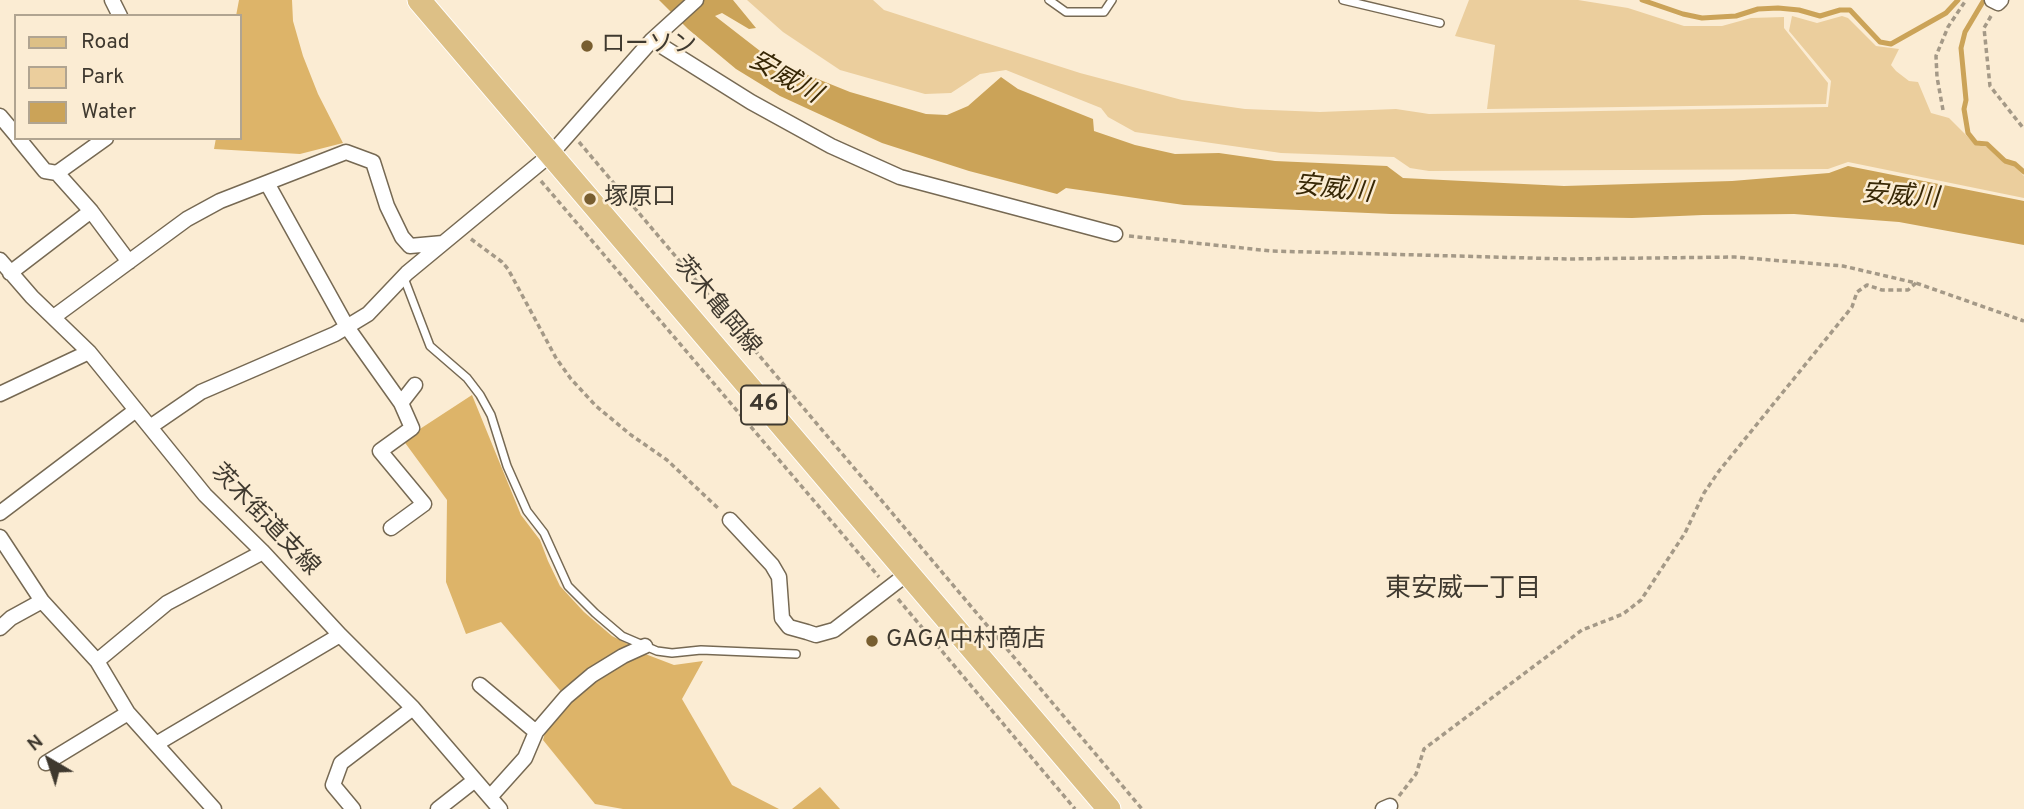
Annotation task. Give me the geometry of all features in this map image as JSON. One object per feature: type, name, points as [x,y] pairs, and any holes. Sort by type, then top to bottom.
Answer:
[{"type":"main road","name":"茨木亀岡線","points":[[419,0],[1109,809]]},
{"type":"street","points":[[150,427],[201,392],[347,327],[368,314],[443,243],[551,154],[652,40],[696,0]]},
{"type":"street","points":[[652,40],[785,121],[831,146],[900,177],[1115,234]]},
{"type":"street","points":[[0,116],[14,133]]},
{"type":"street","points":[[19,140],[44,171],[57,173],[91,211],[129,262]]},
{"type":"street","points":[[57,173],[103,140]]},
{"type":"street","points":[[55,316],[198,213],[220,201],[346,152],[373,162],[387,206],[402,237],[410,246],[443,243]]},
{"type":"street","points":[[267,183],[347,327],[401,403],[412,428],[380,451],[424,504],[391,528]]},
{"type":"street","points":[[10,273],[91,211]]},
{"type":"street","name":"茨木街道支線","points":[[0,260],[89,352],[205,495],[413,708],[500,809]]},
{"type":"street","points":[[0,394],[89,352]]},
{"type":"street","points":[[401,403],[415,385]]},
{"type":"street","points":[[0,513],[136,410]]},
{"type":"street","points":[[730,520],[772,565],[779,577],[782,618],[789,627],[817,635],[834,630],[907,574]]},
{"type":"street","points":[[0,537],[42,601],[97,661],[128,713],[214,809]]},
{"type":"street","points":[[97,661],[167,603],[263,552]]},
{"type":"street","points":[[0,627],[42,601]]},
{"type":"street","points":[[156,744],[340,635]]},
{"type":"street","points":[[490,797],[525,758],[536,732],[566,697],[592,675],[645,646]]},
{"type":"street","points":[[480,685],[536,732]]},
{"type":"street","points":[[353,809],[332,785],[341,763],[413,708]]},
{"type":"street","points":[[46,763],[128,713]]},
{"type":"street","points":[[438,809],[475,780]]},
{"type":"lane","points":[[1049,0],[1066,12],[1104,12],[1112,0]]},
{"type":"lane","points":[[1343,0],[1440,23]]},
{"type":"lane","points":[[404,278],[430,346],[473,385],[491,415],[507,466],[527,511],[544,533],[568,586],[622,636],[645,646],[672,653],[701,650],[796,654]]},
{"type":"path","points":[[1943,110],[1936,56],[1953,18],[1966,0]]},
{"type":"path","points":[[1996,1],[1984,28],[1990,86],[2024,129]]},
{"type":"path","points":[[584,149],[1142,809]]},
{"type":"path","points":[[543,183],[1075,809]]},
{"type":"path","points":[[458,230],[508,269],[556,358],[596,406],[667,460],[730,520]]},
{"type":"path","points":[[1115,234],[1271,251],[1567,259],[1735,257],[1843,266],[1916,283],[2024,321]]},
{"type":"path","points":[[1387,808],[1407,788],[1416,774],[1424,749],[1582,630],[1622,614],[1641,600],[1685,533],[1719,471],[1852,307],[1857,292],[1867,285],[1882,290],[1908,290],[1916,283]]},
{"type":"green space","points":[[747,0],[873,0],[884,10],[1080,73],[1182,100],[1245,109],[1320,112],[1396,109],[1429,114],[1828,107],[1831,81],[1789,31],[1792,16],[1817,23],[1842,16],[1848,18],[1876,46],[1899,49],[1891,65],[1909,81],[1918,82],[1931,113],[1949,118],[1976,145],[1987,147],[2004,163],[2014,165],[2024,176],[2024,198],[1848,162],[1828,169],[1429,171],[1410,168],[1394,157],[1281,153],[1135,132],[1108,117],[1101,108],[1006,70],[980,74],[951,93],[925,94],[840,70],[783,32]]},
{"type":"green space","points":[[1469,0],[1578,0],[1628,8],[1684,26],[1722,26],[1751,18],[1784,17],[1784,28],[1828,83],[1826,104],[1487,109],[1495,45],[1455,36]]},
{"type":"shaded area","points":[[239,0],[292,0],[293,21],[303,56],[318,94],[343,143],[300,154],[214,149],[216,140],[242,140],[242,14],[236,14]]},
{"type":"shaded area","points":[[472,395],[521,515],[540,540],[560,586],[584,612],[612,636],[632,646],[564,695],[501,622],[466,634],[446,582],[447,500],[403,440]]},
{"type":"shaded area","points":[[640,652],[674,665],[703,661],[682,699],[732,785],[779,809],[623,809],[595,804],[543,740],[547,726],[593,679]]},
{"type":"shaded area","points":[[820,787],[840,809],[792,809]]},
{"type":"water","name":"安威川","points":[[659,0],[733,0],[756,28],[749,29],[722,13],[715,16],[773,61],[850,92],[926,114],[947,115],[968,106],[1001,77],[1018,89],[1093,119],[1094,131],[1135,145],[1175,154],[1219,153],[1275,161],[1387,166],[1403,178],[1564,186],[1732,181],[1829,173],[1848,166],[2024,201],[2024,245],[1899,222],[1794,214],[1632,218],[1391,214],[1184,205],[1066,188],[1057,194],[969,171],[882,143],[780,96],[736,69],[688,29]]},
{"type":"waterway","points":[[1642,0],[1702,18],[1736,16],[1758,9],[1799,10],[1820,16],[1850,10],[1880,42],[1891,44],[1946,13],[1958,0]]},
{"type":"waterway","points":[[1984,0],[1965,32],[1961,48],[1968,133],[1976,143],[1987,144],[2005,161],[2015,164],[2024,172]]},
{"type":"place","name":"ローソン","points":[[587,46]]},
{"type":"place","name":"塚原口","points":[[590,199]]},
{"type":"place","name":"GAGA中村商店","points":[[872,641]]},
{"type":"district","name":"東安威一丁目","points":[[1463,591]]}]
